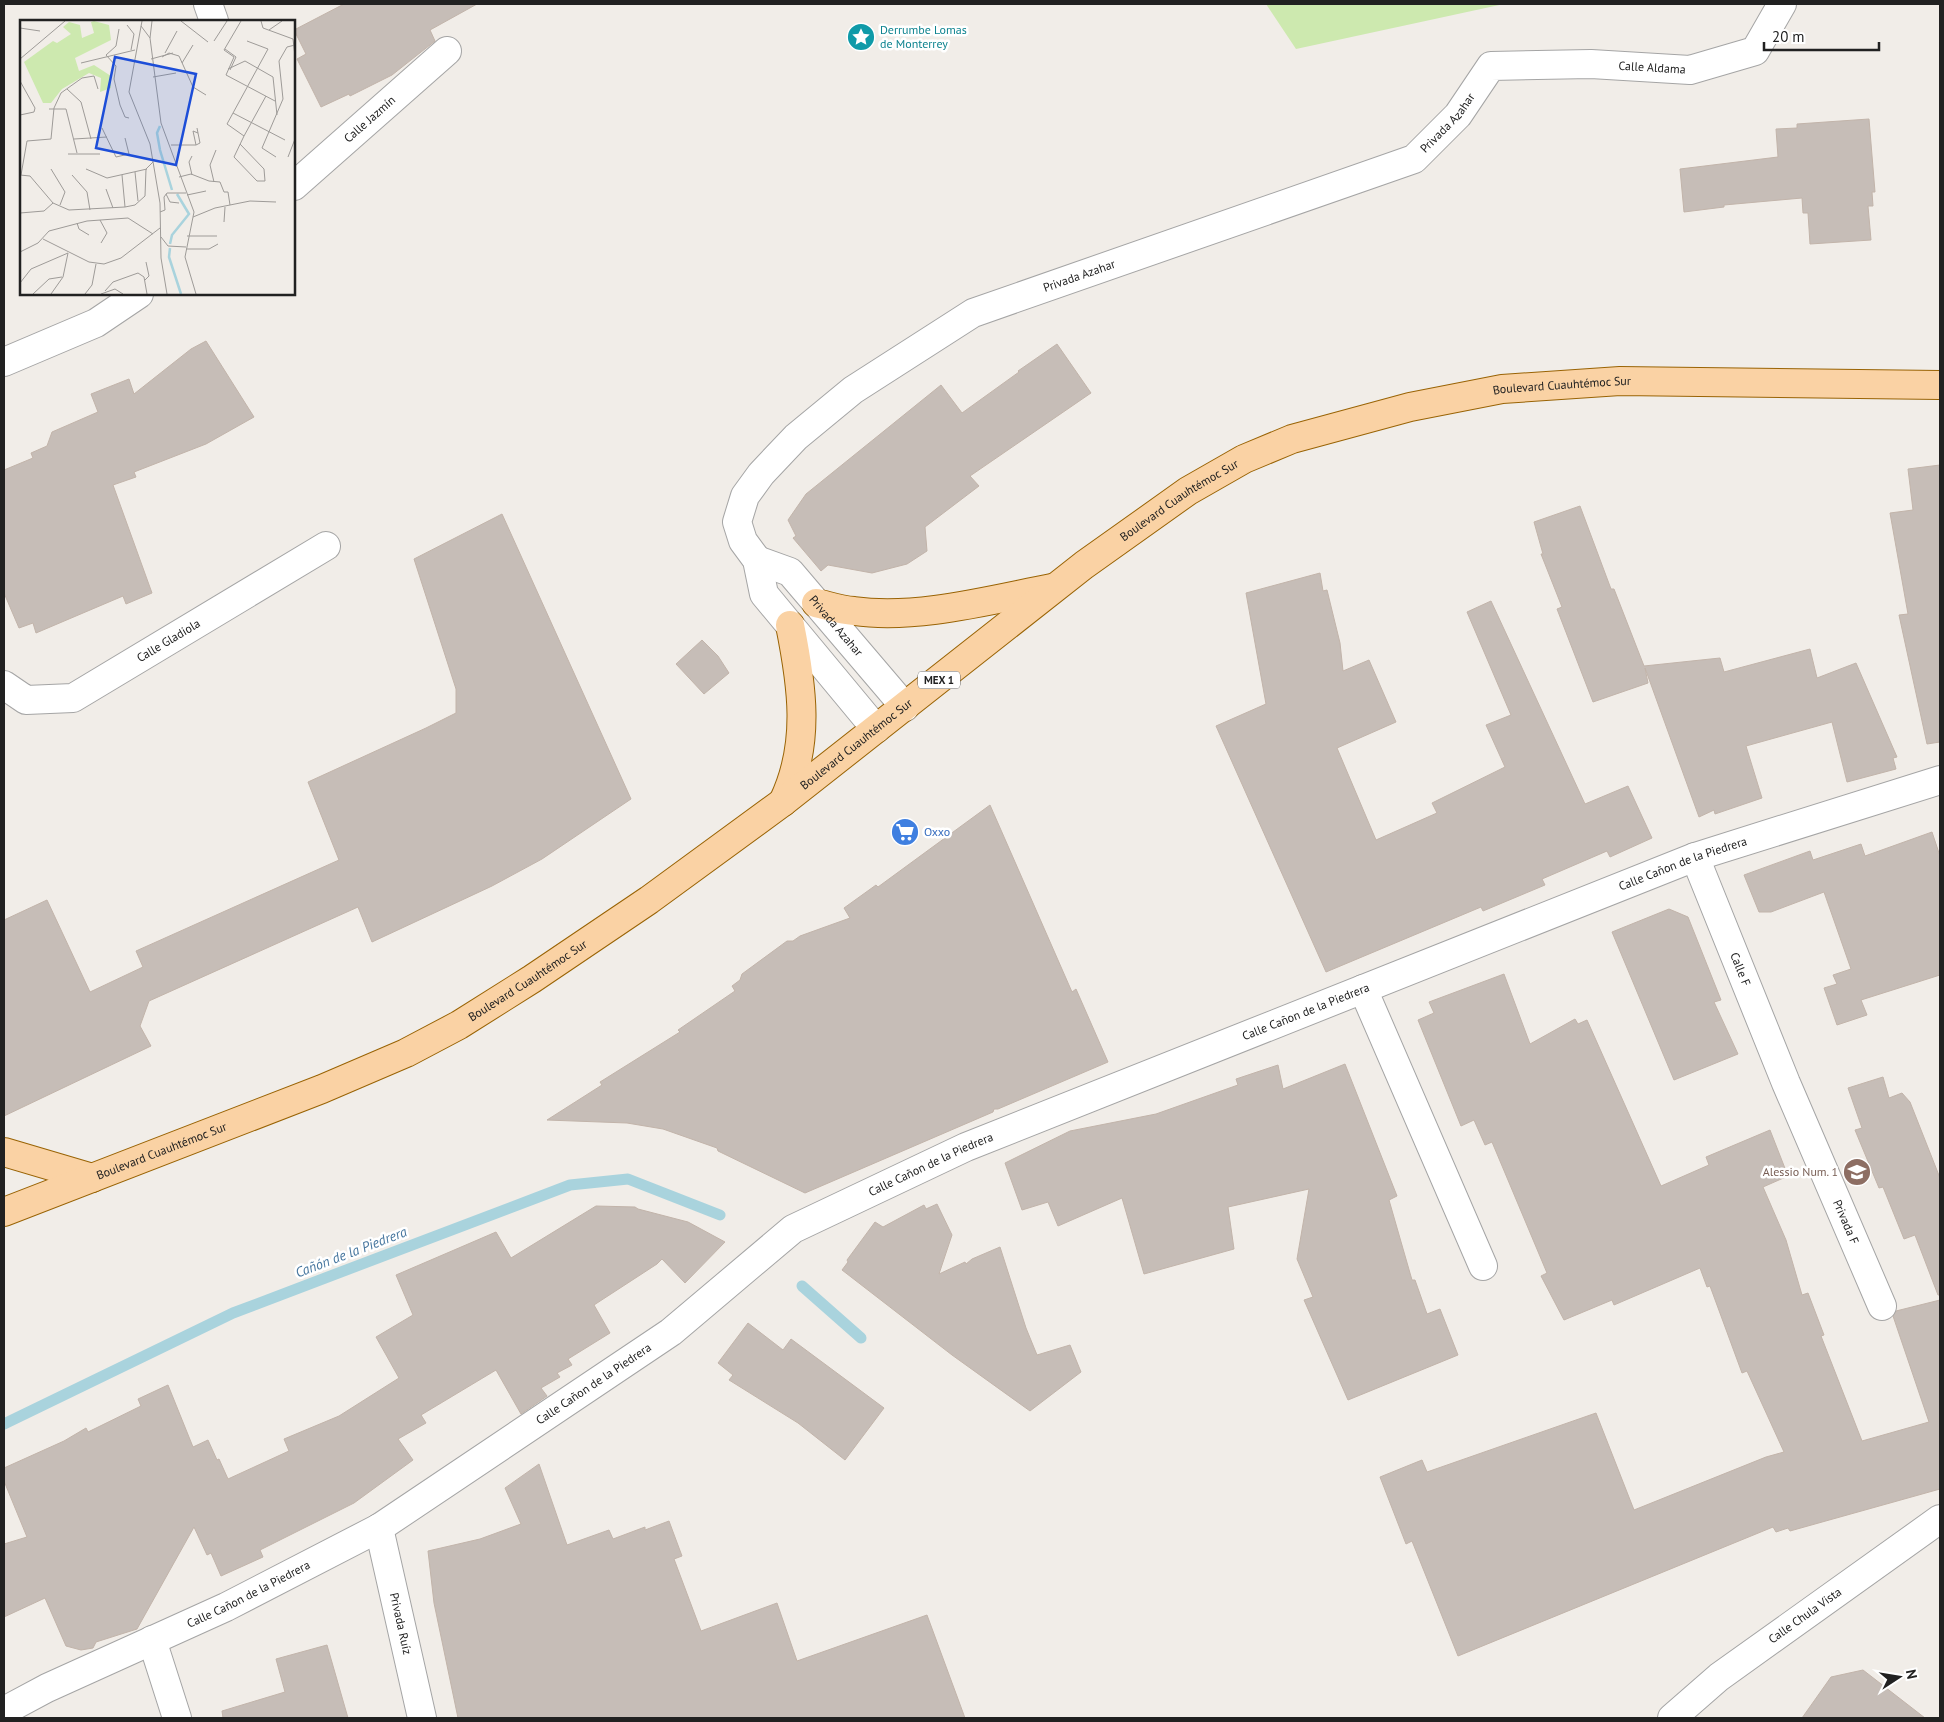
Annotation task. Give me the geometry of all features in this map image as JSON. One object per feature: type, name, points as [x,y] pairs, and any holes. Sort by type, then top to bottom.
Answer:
[{"type":"main road","name":"Boulevard Cuauhtémoc Sur","points":[[4,1212],[322,1089],[406,1054],[460,1025],[649,900],[783,802],[1084,565],[1188,491],[1244,459],[1292,439],[1410,407],[1502,389],[1620,381],[1940,385]]},
{"type":"main road","points":[[816,603],[853,611],[884,613],[961,605],[1056,588]]},
{"type":"main road","points":[[783,802],[793,782],[801,729],[800,691],[790,625]]},
{"type":"main road","points":[[4,1152],[92,1178]]},
{"type":"street","points":[[208,4],[214,20]]},
{"type":"street","name":"Calle Aldama","points":[[1491,66],[1591,64],[1690,70],[1755,51],[1782,4]]},
{"type":"street","name":"Calle Jazmín","points":[[295,185],[447,51]]},
{"type":"street","name":"Privada Azahar","points":[[876,729],[764,594],[756,560],[743,541],[737,522],[746,496],[761,474],[796,437],[853,390],[973,313],[1414,160],[1458,115],[1491,66]]},
{"type":"street","points":[[4,362],[96,323],[138,295]]},
{"type":"street","name":"Calle Gladiola","points":[[4,685],[26,700],[73,698],[326,546]]},
{"type":"street","name":"Privada Azahar","points":[[756,560],[790,572],[905,707]]},
{"type":"street","name":"Calle Cañon de la Piedrera","points":[[4,1711],[47,1688],[226,1607],[379,1528],[671,1332],[794,1229],[966,1147],[1695,857],[1940,780]]},
{"type":"street","name":"Calle F","points":[[1695,857],[1786,1083]]},
{"type":"street","points":[[1363,989],[1483,1266]]},
{"type":"street","name":"Privada F","points":[[1786,1083],[1882,1306]]},
{"type":"street","name":"Calle Chula Vista","points":[[1672,1718],[1719,1677],[1940,1519]]},
{"type":"street","name":"Privada Ruíz","points":[[379,1528],[422,1718]]},
{"type":"street","points":[[152,1640],[177,1718]]},
{"type":"green space","points":[[1266,4],[1504,4],[1296,49]]},
{"type":"building","points":[[344,4],[477,4],[430,30],[435,41],[392,75],[350,96],[349,94],[321,107],[297,59],[306,54],[295,29]]},
{"type":"building","points":[[1869,119],[1875,192],[1872,192],[1873,206],[1868,206],[1871,240],[1810,244],[1808,213],[1803,213],[1802,198],[1724,205],[1724,207],[1684,212],[1680,169],[1778,157],[1776,129],[1797,128],[1797,124]]},
{"type":"building","points":[[206,341],[254,417],[206,444],[134,472],[136,477],[113,485],[152,593],[126,604],[123,596],[36,633],[33,623],[19,628],[4,593],[4,470],[33,458],[31,453],[47,446],[52,432],[98,412],[91,394],[129,379],[134,394],[191,349]]},
{"type":"building","points":[[1057,344],[1091,393],[970,476],[979,486],[925,527],[927,551],[907,564],[872,573],[828,565],[821,571],[793,538],[796,536],[788,520],[806,494],[941,385],[962,413]]},
{"type":"building","points":[[1940,465],[1940,742],[1927,744],[1899,615],[1908,614],[1890,513],[1913,510],[1908,469]]},
{"type":"building","points":[[1580,506],[1611,589],[1614,589],[1644,666],[1720,658],[1724,672],[1810,649],[1817,678],[1856,663],[1897,757],[1893,758],[1896,769],[1847,782],[1832,722],[1746,746],[1762,798],[1715,814],[1714,810],[1699,817],[1645,668],[1648,683],[1593,702],[1557,609],[1562,607],[1541,554],[1543,554],[1534,522]]},
{"type":"building","points":[[502,514],[631,799],[542,859],[492,886],[372,942],[358,907],[149,1001],[140,1026],[151,1046],[4,1116],[4,920],[47,900],[90,992],[143,967],[136,951],[339,860],[308,782],[456,713],[456,689],[414,559]]},
{"type":"building","points":[[1320,573],[1323,591],[1327,590],[1340,643],[1343,671],[1369,660],[1396,722],[1337,748],[1376,840],[1437,813],[1432,803],[1505,767],[1486,725],[1511,715],[1467,612],[1491,601],[1585,804],[1628,786],[1652,838],[1610,857],[1607,851],[1542,879],[1545,885],[1483,911],[1481,907],[1326,972],[1216,726],[1266,704],[1246,593]]},
{"type":"building","points":[[702,640],[718,656],[729,673],[704,694],[676,664]]},
{"type":"building","points":[[990,805],[1072,992],[1076,989],[1108,1062],[998,1109],[994,1109],[993,1112],[805,1193],[718,1151],[717,1148],[663,1129],[627,1123],[547,1120],[602,1085],[600,1082],[680,1032],[678,1030],[735,991],[732,986],[740,980],[742,974],[787,941],[793,941],[800,936],[850,918],[844,908],[876,885],[878,887]]},
{"type":"building","points":[[1932,832],[1940,856],[1940,975],[1861,1000],[1867,1015],[1837,1025],[1824,988],[1837,984],[1833,975],[1851,969],[1824,892],[1771,912],[1759,912],[1744,875],[1810,851],[1813,860],[1861,844],[1865,856]]},
{"type":"building","points":[[1669,909],[1688,917],[1721,1000],[1714,1002],[1738,1054],[1674,1080],[1612,932]]},
{"type":"building","points":[[1504,974],[1530,1044],[1575,1019],[1578,1024],[1587,1020],[1661,1186],[1709,1165],[1706,1157],[1770,1130],[1788,1176],[1763,1187],[1786,1240],[1802,1295],[1808,1293],[1824,1335],[1821,1336],[1862,1441],[1929,1422],[1893,1316],[1896,1311],[1940,1300],[1940,1489],[1790,1531],[1788,1528],[1776,1532],[1773,1527],[1458,1656],[1412,1541],[1406,1544],[1380,1477],[1422,1460],[1427,1472],[1596,1413],[1634,1510],[1766,1457],[1784,1452],[1747,1371],[1742,1373],[1710,1286],[1707,1287],[1700,1268],[1614,1305],[1612,1300],[1564,1320],[1541,1276],[1547,1273],[1492,1142],[1485,1145],[1474,1120],[1461,1126],[1418,1020],[1434,1013],[1429,1002]]},
{"type":"building","points":[[1345,1064],[1397,1196],[1389,1200],[1412,1280],[1415,1280],[1427,1314],[1440,1309],[1458,1355],[1348,1400],[1304,1300],[1313,1297],[1297,1259],[1309,1189],[1228,1207],[1234,1249],[1144,1274],[1122,1198],[1058,1226],[1048,1202],[1022,1210],[1005,1163],[1070,1131],[1156,1114],[1238,1085],[1236,1079],[1278,1065],[1283,1089]]},
{"type":"building","points":[[1883,1077],[1889,1098],[1902,1093],[1910,1102],[1940,1178],[1940,1295],[1938,1295],[1915,1235],[1904,1239],[1883,1187],[1879,1188],[1855,1130],[1862,1128],[1848,1088]]},
{"type":"building","points":[[937,1204],[952,1235],[939,1274],[965,1262],[966,1264],[972,1259],[1000,1247],[1026,1328],[1037,1355],[1070,1345],[1081,1372],[1030,1411],[952,1355],[842,1270],[848,1262],[847,1260],[875,1222],[883,1227],[924,1205],[926,1209]]},
{"type":"building","points":[[596,1206],[635,1207],[688,1222],[725,1242],[685,1283],[662,1259],[594,1305],[610,1333],[568,1359],[572,1365],[557,1373],[560,1377],[541,1388],[547,1396],[521,1414],[496,1370],[421,1415],[426,1423],[398,1439],[413,1460],[354,1503],[260,1550],[263,1557],[221,1576],[211,1553],[207,1555],[194,1527],[137,1629],[96,1642],[93,1648],[81,1650],[66,1646],[45,1598],[4,1617],[4,1544],[27,1537],[4,1481],[4,1468],[64,1441],[86,1428],[88,1432],[141,1406],[138,1399],[168,1385],[193,1447],[208,1440],[228,1479],[289,1451],[284,1439],[339,1416],[399,1378],[376,1337],[413,1315],[396,1275],[496,1232],[511,1258]]},
{"type":"building","points":[[748,1323],[783,1350],[791,1339],[884,1408],[845,1460],[798,1423],[729,1380],[733,1375],[718,1363]]},
{"type":"building","points":[[539,1464],[567,1545],[609,1530],[613,1539],[645,1527],[645,1530],[669,1521],[682,1556],[674,1559],[701,1631],[777,1603],[797,1661],[927,1615],[965,1718],[458,1718],[434,1603],[428,1551],[480,1539],[521,1524],[505,1488]]},
{"type":"building","points":[[327,1645],[348,1718],[223,1718],[222,1711],[285,1692],[276,1659]]},
{"type":"building","points":[[1863,1670],[1925,1718],[1802,1718],[1831,1677]]},
{"type":"waterway","name":"Cañón de la Piedrera","points":[[4,1424],[233,1313],[570,1185],[628,1179],[720,1215]]},
{"type":"waterway","name":"Cañón de la Piedrera","points":[[802,1286],[861,1338]]},
{"type":"place","name":"Derrumbe Lomas de Monterrey","points":[[861,37]]},
{"type":"place","name":"Oxxo","points":[[905,832]]},
{"type":"place","name":"Alessio Num. 1","points":[[1857,1172]]}]
